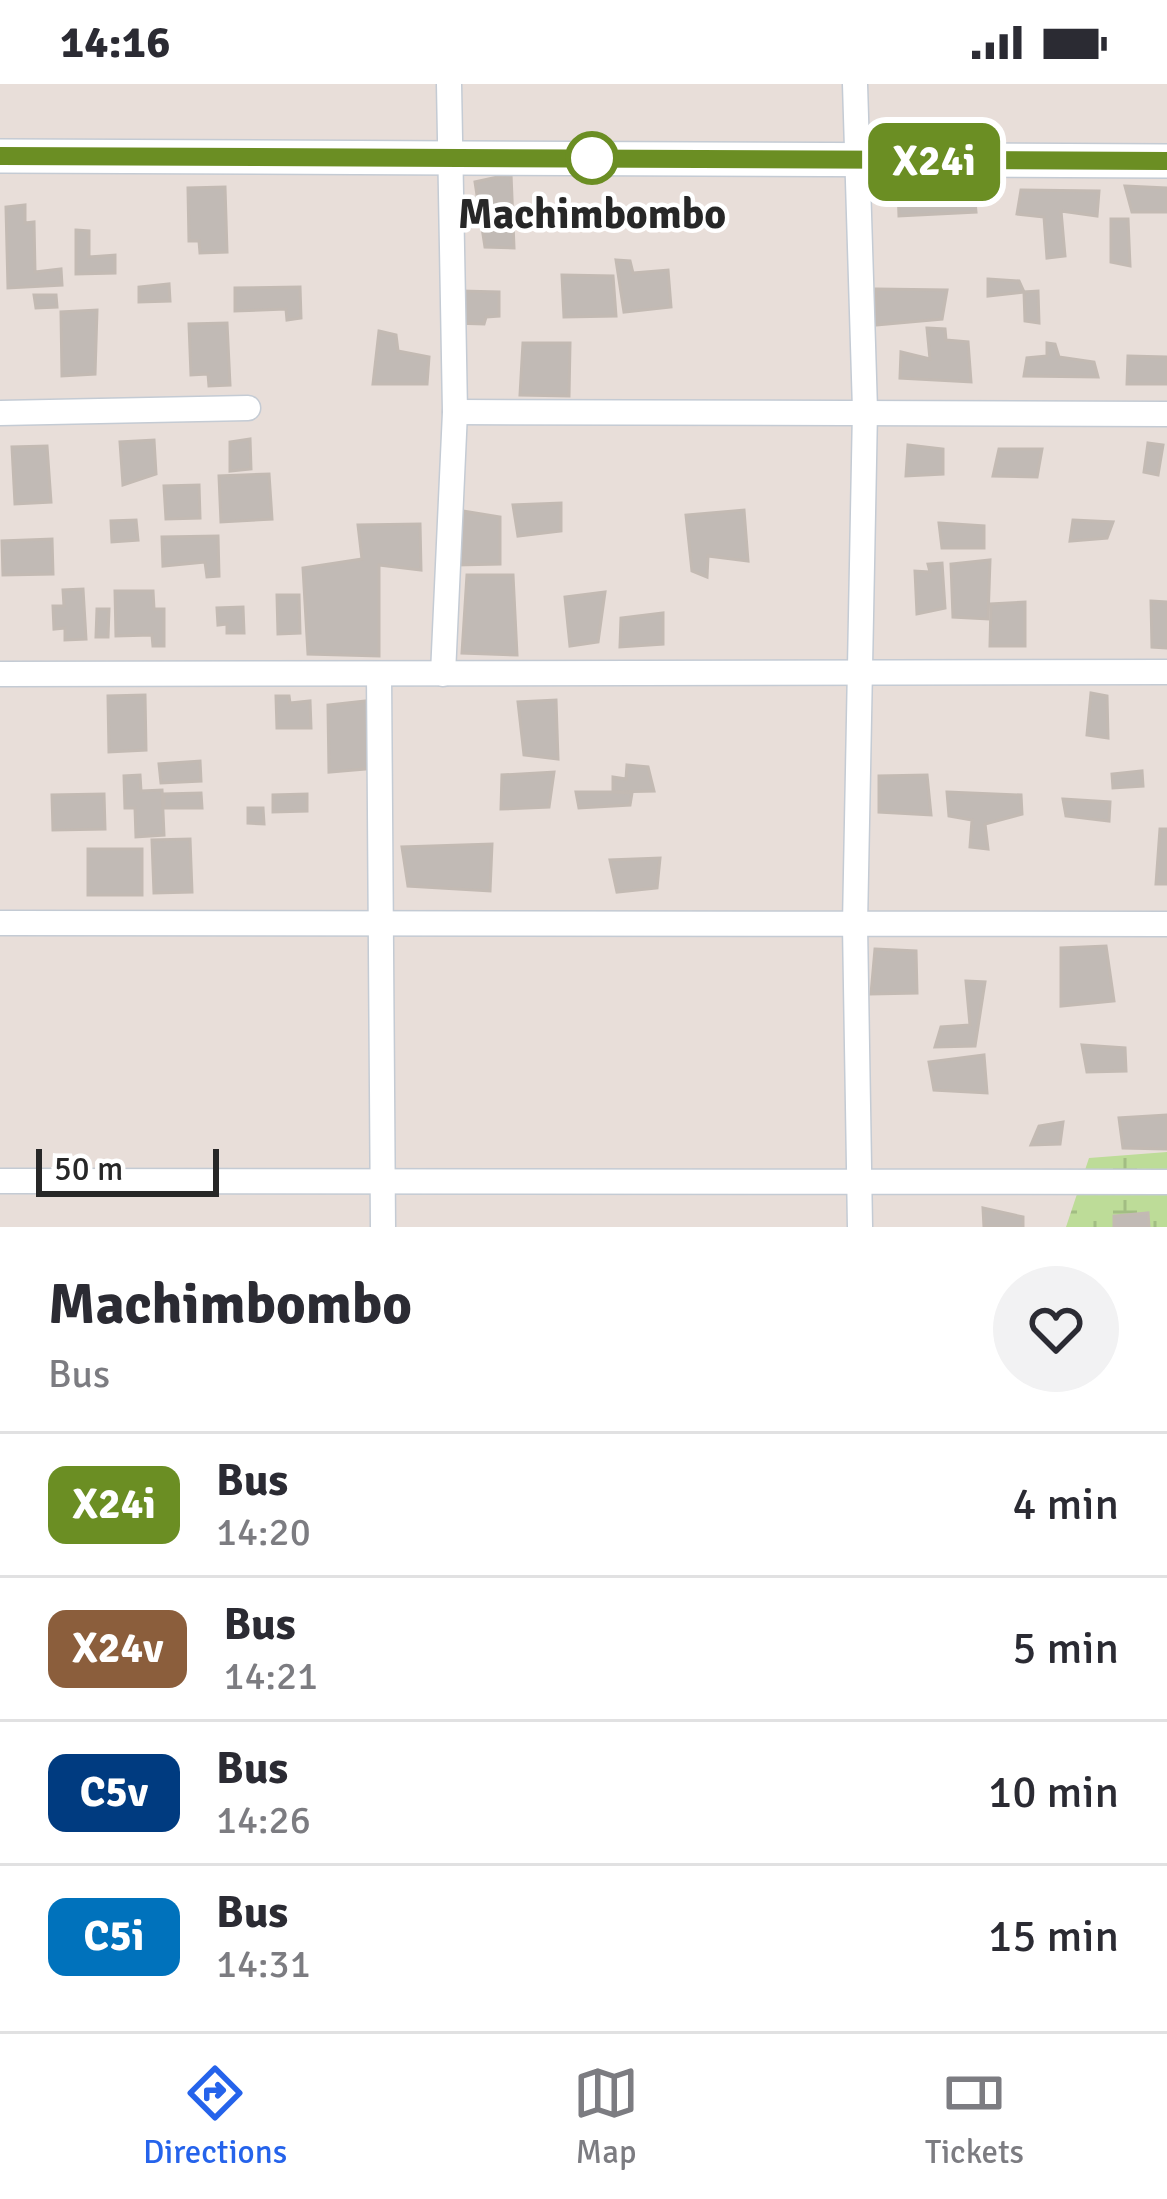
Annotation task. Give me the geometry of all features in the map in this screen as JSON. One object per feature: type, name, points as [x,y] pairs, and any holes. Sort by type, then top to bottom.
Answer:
[{"type":"street","points":[[442,674],[455,412],[449,84]]},
{"type":"street","points":[[855,84],[865,410],[855,925],[860,1227]]},
{"type":"street","points":[[0,156],[1167,161]]},
{"type":"street","points":[[0,413],[248,408]]},
{"type":"street","points":[[455,412],[865,410],[1167,415]]},
{"type":"street","points":[[0,674],[1167,672]]},
{"type":"street","points":[[379,674],[383,1227]]},
{"type":"street","points":[[0,923],[1167,924]]},
{"type":"street","points":[[0,1181],[1167,1181]]},
{"type":"green space","points":[[1167,1152],[1167,1227],[1066,1227],[1089,1158]]},
{"type":"building","points":[[511,174],[514,248],[485,247],[475,182]]},
{"type":"building","points":[[1125,186],[1167,188],[1167,212],[1132,212]]},
{"type":"building","points":[[225,187],[227,252],[200,253],[199,241],[189,241],[188,188]]},
{"type":"building","points":[[898,188],[974,192],[976,212],[899,216]]},
{"type":"building","points":[[1021,190],[1099,191],[1097,216],[1061,211],[1065,256],[1047,258],[1044,217],[1017,214]]},
{"type":"building","points":[[25,205],[25,223],[34,222],[35,272],[61,269],[62,285],[8,288],[6,207]]},
{"type":"building","points":[[1111,219],[1128,219],[1130,266],[1111,262]]},
{"type":"building","points":[[76,230],[89,231],[89,257],[115,255],[115,273],[76,274]]},
{"type":"building","points":[[616,260],[630,261],[633,273],[668,270],[671,307],[624,312]]},
{"type":"building","points":[[562,275],[613,276],[616,316],[564,317]]},
{"type":"building","points":[[988,279],[1019,281],[1024,292],[988,296]]},
{"type":"building","points":[[169,284],[170,301],[139,302],[139,287]]},
{"type":"building","points":[[300,287],[301,318],[287,320],[286,309],[235,311],[235,288]]},
{"type":"building","points":[[876,289],[947,290],[942,319],[875,325]]},
{"type":"building","points":[[460,291],[499,292],[499,316],[486,317],[484,324],[453,323]]},
{"type":"building","points":[[1038,291],[1039,323],[1025,321],[1024,292]]},
{"type":"building","points":[[34,295],[56,295],[57,307],[36,308]]},
{"type":"building","points":[[97,310],[95,374],[62,376],[61,312]]},
{"type":"building","points":[[227,323],[230,385],[209,386],[208,374],[191,375],[189,324]]},
{"type":"building","points":[[927,328],[945,329],[946,340],[968,342],[971,382],[900,378],[901,352],[930,359]]},
{"type":"building","points":[[379,331],[396,335],[398,351],[429,357],[427,384],[373,384]]},
{"type":"building","points":[[523,343],[570,343],[569,396],[520,395]]},
{"type":"building","points":[[1047,343],[1055,344],[1059,357],[1094,362],[1098,377],[1024,376],[1027,358],[1047,356]]},
{"type":"building","points":[[1128,356],[1167,357],[1167,384],[1127,384]]},
{"type":"building","points":[[250,439],[251,469],[230,471],[230,442]]},
{"type":"building","points":[[154,440],[156,474],[123,485],[120,442]]},
{"type":"building","points":[[1148,443],[1163,445],[1158,475],[1144,472]]},
{"type":"building","points":[[908,445],[943,449],[943,474],[906,476]]},
{"type":"building","points":[[47,446],[51,502],[15,504],[12,447]]},
{"type":"building","points":[[999,449],[1042,449],[1037,477],[993,476]]},
{"type":"building","points":[[269,474],[272,519],[221,522],[219,476]]},
{"type":"building","points":[[199,485],[200,518],[166,519],[164,486]]},
{"type":"building","points":[[561,503],[561,531],[518,536],[513,505]]},
{"type":"building","points":[[744,510],[748,561],[708,556],[707,577],[692,571],[686,515]]},
{"type":"building","points":[[463,511],[500,517],[500,564],[456,565]]},
{"type":"building","points":[[136,520],[138,540],[112,542],[111,521]]},
{"type":"building","points":[[1073,520],[1113,522],[1107,538],[1070,541]]},
{"type":"building","points":[[939,523],[984,526],[984,548],[942,548]]},
{"type":"building","points":[[420,524],[421,570],[379,565],[379,656],[308,654],[303,568],[362,559],[358,525]]},
{"type":"building","points":[[218,536],[219,576],[207,577],[205,562],[163,566],[162,537]]},
{"type":"building","points":[[52,539],[53,574],[3,575],[2,541]]},
{"type":"building","points":[[990,560],[988,619],[953,617],[951,564]]},
{"type":"building","points":[[942,563],[945,608],[917,614],[915,571],[930,572],[928,564]]},
{"type":"building","points":[[467,575],[513,575],[517,655],[462,653]]},
{"type":"building","points":[[83,589],[86,639],[65,640],[65,628],[54,629],[53,606],[64,606],[63,590]]},
{"type":"building","points":[[115,591],[153,591],[154,609],[164,609],[164,646],[153,646],[152,635],[116,636]]},
{"type":"building","points":[[605,592],[598,642],[570,646],[565,597]]},
{"type":"building","points":[[277,595],[299,595],[300,633],[278,634]]},
{"type":"building","points":[[1151,601],[1167,602],[1167,648],[1152,647]]},
{"type":"building","points":[[1025,602],[1025,646],[990,646],[991,604]]},
{"type":"building","points":[[243,607],[244,633],[227,633],[227,624],[218,625],[217,608]]},
{"type":"building","points":[[97,609],[109,609],[108,637],[96,637]]},
{"type":"building","points":[[663,613],[663,644],[620,647],[621,618]]},
{"type":"building","points":[[1091,693],[1107,696],[1108,738],[1087,735]]},
{"type":"building","points":[[145,695],[146,750],[109,752],[108,696]]},
{"type":"building","points":[[276,696],[289,696],[290,703],[310,701],[311,728],[277,728]]},
{"type":"building","points":[[375,700],[376,768],[329,772],[328,705]]},
{"type":"building","points":[[556,700],[558,759],[524,755],[518,702]]},
{"type":"building","points":[[200,761],[201,781],[161,783],[159,764]]},
{"type":"building","points":[[627,765],[648,767],[654,791],[613,792],[613,777],[626,779]]},
{"type":"building","points":[[1142,771],[1143,786],[1113,788],[1112,774]]},
{"type":"building","points":[[554,772],[549,807],[501,809],[502,775]]},
{"type":"building","points":[[140,775],[141,791],[162,790],[164,835],[136,837],[135,808],[125,808],[124,776]]},
{"type":"building","points":[[927,775],[931,815],[879,812],[879,776]]},
{"type":"building","points":[[576,792],[632,793],[630,805],[579,808]]},
{"type":"building","points":[[947,792],[1021,795],[1022,814],[985,824],[988,849],[970,847],[972,820],[949,816]]},
{"type":"building","points":[[201,793],[202,808],[164,808],[164,794]]},
{"type":"building","points":[[104,794],[105,829],[53,830],[52,795]]},
{"type":"building","points":[[307,794],[307,811],[273,812],[273,795]]},
{"type":"building","points":[[1063,799],[1110,802],[1109,821],[1066,816]]},
{"type":"building","points":[[248,808],[263,808],[264,824],[248,823]]},
{"type":"building","points":[[1160,829],[1167,829],[1167,884],[1156,884]]},
{"type":"building","points":[[190,839],[192,892],[154,893],[152,840]]},
{"type":"building","points":[[492,844],[490,891],[408,886],[402,847]]},
{"type":"building","points":[[88,849],[142,849],[142,895],[88,895]]},
{"type":"building","points":[[660,858],[657,888],[617,892],[610,860]]},
{"type":"building","points":[[1106,946],[1114,1001],[1061,1006],[1061,948]]},
{"type":"building","points":[[875,949],[916,951],[917,993],[871,994]]},
{"type":"building","points":[[966,981],[985,982],[975,1046],[935,1047],[941,1027],[970,1025]]},
{"type":"building","points":[[1082,1045],[1125,1048],[1126,1071],[1087,1072]]},
{"type":"building","points":[[984,1055],[987,1093],[934,1090],[929,1062]]},
{"type":"building","points":[[1167,1115],[1167,1149],[1123,1148],[1119,1118]]},
{"type":"building","points":[[1063,1122],[1060,1144],[1031,1145],[1039,1126]]},
{"type":"building","points":[[983,1208],[1023,1217],[1023,1227],[984,1227]]},
{"type":"building","points":[[1148,1213],[1149,1227],[1114,1227],[1114,1216]]},
{"type":"bus line","name":"X24i","points":[[0,156],[1167,161]]},
{"type":"place","name":"Machimbombo","points":[[592,158]]}]
